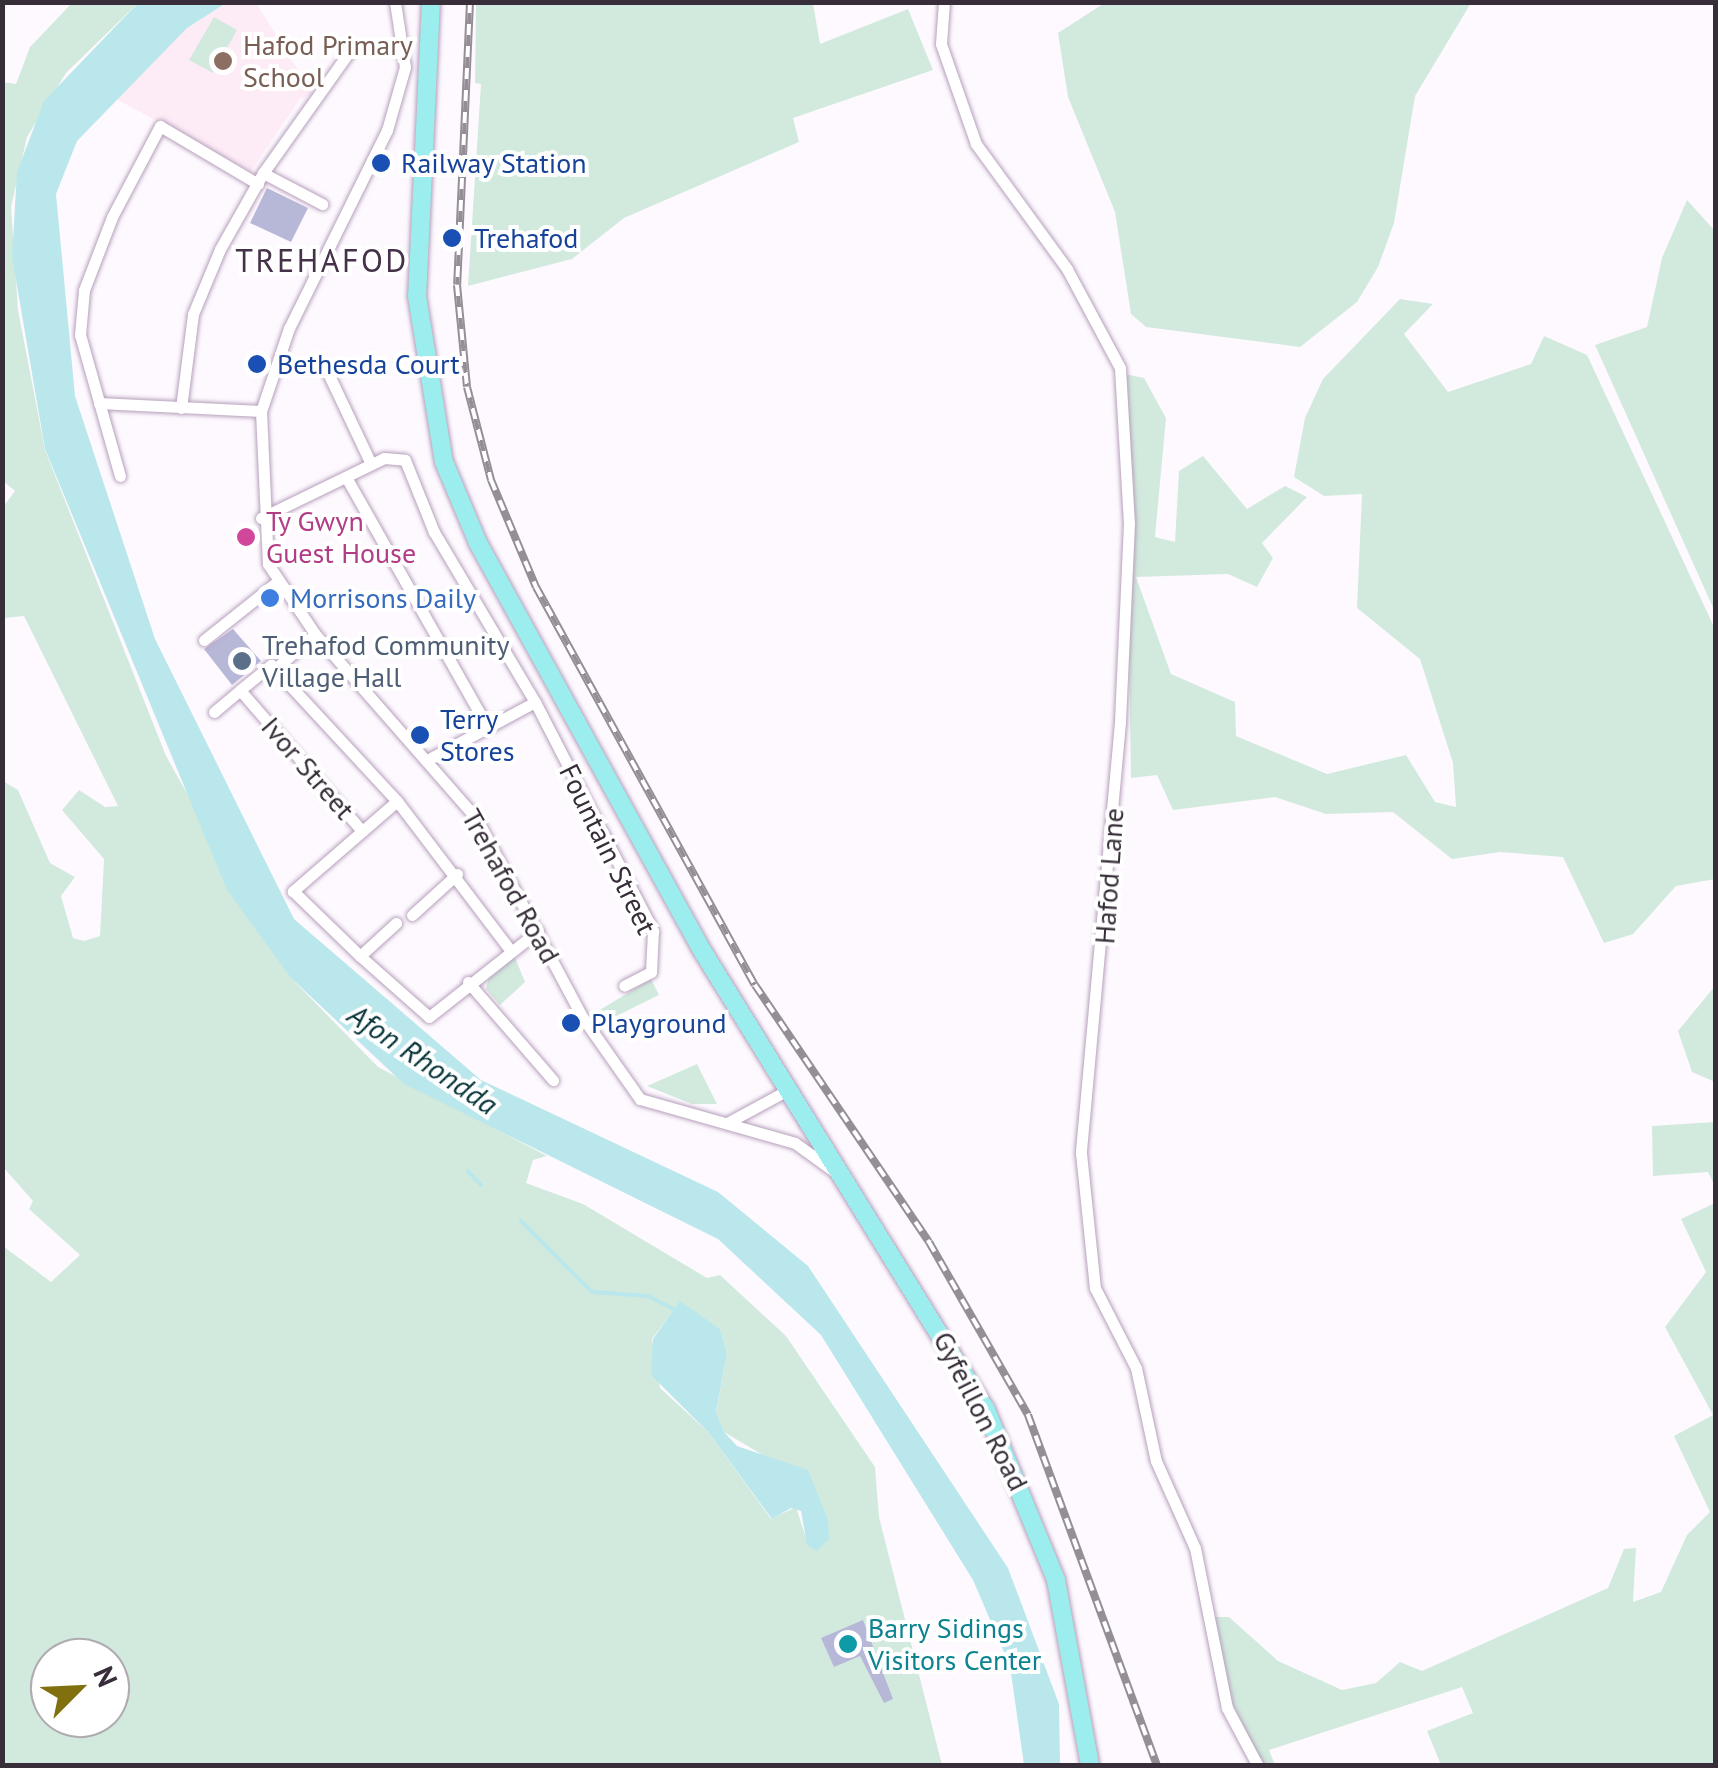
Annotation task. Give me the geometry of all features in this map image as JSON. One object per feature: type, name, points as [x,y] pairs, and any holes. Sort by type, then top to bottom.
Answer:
[{"type":"main road","name":"Gyfeillon Road","points":[[432,2],[417,296],[444,462],[478,544],[784,1092],[947,1341],[1038,1524],[1071,1636],[1090,1766]]},
{"type":"street","name":"Trehafod Road","points":[[395,2],[405,67],[387,130],[289,328],[261,411],[261,518],[277,582],[315,634],[476,818],[611,1064],[640,1099],[794,1143],[840,1176]]},
{"type":"street","name":"Hafod Lane","points":[[944,2],[941,44],[976,144],[1068,269],[1120,368],[1129,523],[1120,722],[1081,1152],[1096,1288],[1136,1368],[1156,1461],[1195,1548],[1227,1708],[1258,1766]]},
{"type":"street","points":[[181,408],[193,314],[260,178],[352,49]]},
{"type":"street","points":[[120,476],[80,334],[84,290],[160,126],[260,178],[322,204]]},
{"type":"street","points":[[329,376],[371,464]]},
{"type":"street","points":[[99,403],[261,411]]},
{"type":"street","points":[[261,518],[371,464],[404,460],[434,532],[534,702],[428,759]]},
{"type":"street","points":[[346,477],[487,726]]},
{"type":"street","points":[[204,640],[277,582]]},
{"type":"street","name":"Ivor Street","points":[[315,634],[240,690],[362,831]]},
{"type":"street","points":[[273,667],[396,800],[508,947]]},
{"type":"street","points":[[214,712],[240,690]]},
{"type":"street","name":"Fountain Street","points":[[534,702],[653,931],[651,972],[624,986]]},
{"type":"street","points":[[396,800],[293,891],[360,956],[430,1017],[508,947],[538,930]]},
{"type":"street","points":[[412,915],[456,874]]},
{"type":"street","points":[[360,956],[396,923]]},
{"type":"street","points":[[468,982],[552,1080]]},
{"type":"street","points":[[727,1123],[784,1092]]},
{"type":"shaded area","name":"Hafod Primary School","points":[[226,2],[256,3],[313,94],[300,99],[251,171],[116,99],[187,28]]},
{"type":"green space","points":[[1106,2],[1471,3],[1415,96],[1394,223],[1378,267],[1357,302],[1300,347],[1146,327],[1131,314],[1115,212],[1068,97],[1058,33]]},
{"type":"green space","points":[[72,3],[138,3],[66,73],[27,137],[11,207],[18,310],[45,450],[166,756],[291,978],[378,1067],[547,1156],[533,1160],[526,1183],[583,1204],[707,1278],[720,1275],[786,1336],[875,1467],[879,1517],[942,1765],[3,1765],[3,1246],[51,1282],[80,1255],[29,1209],[33,1201],[3,1167],[3,781],[18,790],[50,863],[75,877],[61,896],[73,938],[84,941],[100,936],[104,859],[62,810],[79,790],[105,807],[118,806],[24,616],[3,618],[3,507],[15,491],[2,480],[2,82],[16,84],[30,47]],"holes":[[[680,1302],[720,1329],[727,1353],[716,1413],[724,1432],[761,1454],[829,1539],[806,1538],[796,1507],[771,1519],[708,1432],[660,1388],[652,1339]]]},
{"type":"green space","points":[[476,3],[813,3],[820,44],[908,9],[933,70],[793,118],[799,142],[624,218],[572,259],[468,286],[481,84],[475,83]]},
{"type":"green space","points":[[214,17],[237,30],[213,73],[189,60]]},
{"type":"green space","points":[[1687,200],[1715,231],[1715,612],[1595,345],[1647,327],[1662,258]]},
{"type":"green space","points":[[1400,299],[1433,304],[1404,334],[1448,392],[1531,364],[1544,336],[1587,355],[1715,629],[1715,879],[1676,886],[1633,934],[1604,943],[1563,857],[1500,852],[1452,859],[1393,812],[1326,814],[1275,797],[1173,810],[1157,775],[1131,778],[1125,374],[1144,378],[1166,418],[1155,537],[1175,542],[1179,471],[1203,456],[1247,509],[1285,486],[1307,497],[1262,543],[1273,558],[1257,587],[1228,574],[1136,577],[1171,674],[1235,702],[1236,736],[1327,774],[1406,755],[1435,802],[1456,807],[1453,763],[1420,659],[1357,608],[1362,494],[1324,496],[1294,477],[1305,418],[1323,379]]},
{"type":"green space","points":[[514,955],[525,982],[500,1005],[486,989],[489,977]]},
{"type":"green space","points":[[651,979],[659,995],[598,1025],[593,1014]]},
{"type":"green space","points":[[1715,986],[1715,1082],[1692,1072],[1678,1031]]},
{"type":"green space","points":[[697,1064],[717,1104],[692,1104],[647,1086]]},
{"type":"green space","points":[[1715,1122],[1715,1186],[1708,1172],[1653,1176],[1652,1126]]},
{"type":"green space","points":[[1715,1203],[1715,1765],[1441,1765],[1427,1731],[1473,1713],[1462,1687],[1269,1750],[1275,1765],[1262,1765],[1228,1694],[1213,1617],[1229,1617],[1278,1661],[1342,1690],[1376,1683],[1400,1662],[1422,1671],[1608,1588],[1624,1549],[1636,1548],[1633,1602],[1661,1592],[1687,1535],[1710,1512],[1674,1436],[1713,1415],[1665,1327],[1706,1272],[1681,1219]]},
{"type":"water","name":"Afon Rhondda","points":[[138,3],[226,3],[187,28],[77,141],[56,194],[75,396],[155,639],[294,919],[481,1080],[718,1192],[808,1266],[1008,1568],[1059,1704],[1060,1765],[1024,1765],[1010,1666],[973,1580],[821,1335],[718,1239],[404,1084],[291,978],[227,890],[45,449],[12,257],[17,172],[44,101]]},
{"type":"water","points":[[680,1301],[720,1329],[727,1353],[716,1412],[724,1432],[737,1446],[808,1470],[828,1520],[829,1539],[817,1551],[807,1545],[801,1511],[791,1508],[772,1519],[708,1432],[651,1375],[653,1339]]},
{"type":"building","points":[[267,188],[308,208],[291,242],[250,223]]},
{"type":"building","name":"Trehafod Community Village Hall","points":[[233,629],[261,661],[232,685],[204,649]]},
{"type":"building","name":"Barry Sidings Visitors Center","points":[[863,1620],[893,1699],[884,1703],[860,1656],[834,1667],[821,1638]]},
{"type":"waterway","points":[[468,1171],[481,1185]]},
{"type":"waterway","points":[[521,1221],[592,1292],[648,1296],[674,1309]]},
{"type":"railway","points":[[470,2],[457,285],[467,387],[491,480],[536,587],[755,985],[929,1242],[1028,1415],[1157,1766]]},
{"type":"place","name":"Hafod Primary School","points":[[223,61]]},
{"type":"place","name":"Railway Station","points":[[381,163]]},
{"type":"place","name":"Trehafod","points":[[452,238]]},
{"type":"place","name":"Bethesda Court","points":[[257,364]]},
{"type":"place","name":"Ty Gwyn Guest House","points":[[246,537]]},
{"type":"place","name":"Morrisons Daily","points":[[270,598]]},
{"type":"place","name":"Trehafod Community Village Hall","points":[[242,661]]},
{"type":"place","name":"Terry Stores","points":[[420,735]]},
{"type":"place","name":"Playground","points":[[571,1023]]},
{"type":"place","name":"Barry Sidings Visitors Center","points":[[848,1644]]},
{"type":"district","name":"TREHAFOD","points":[[322,260]]}]
